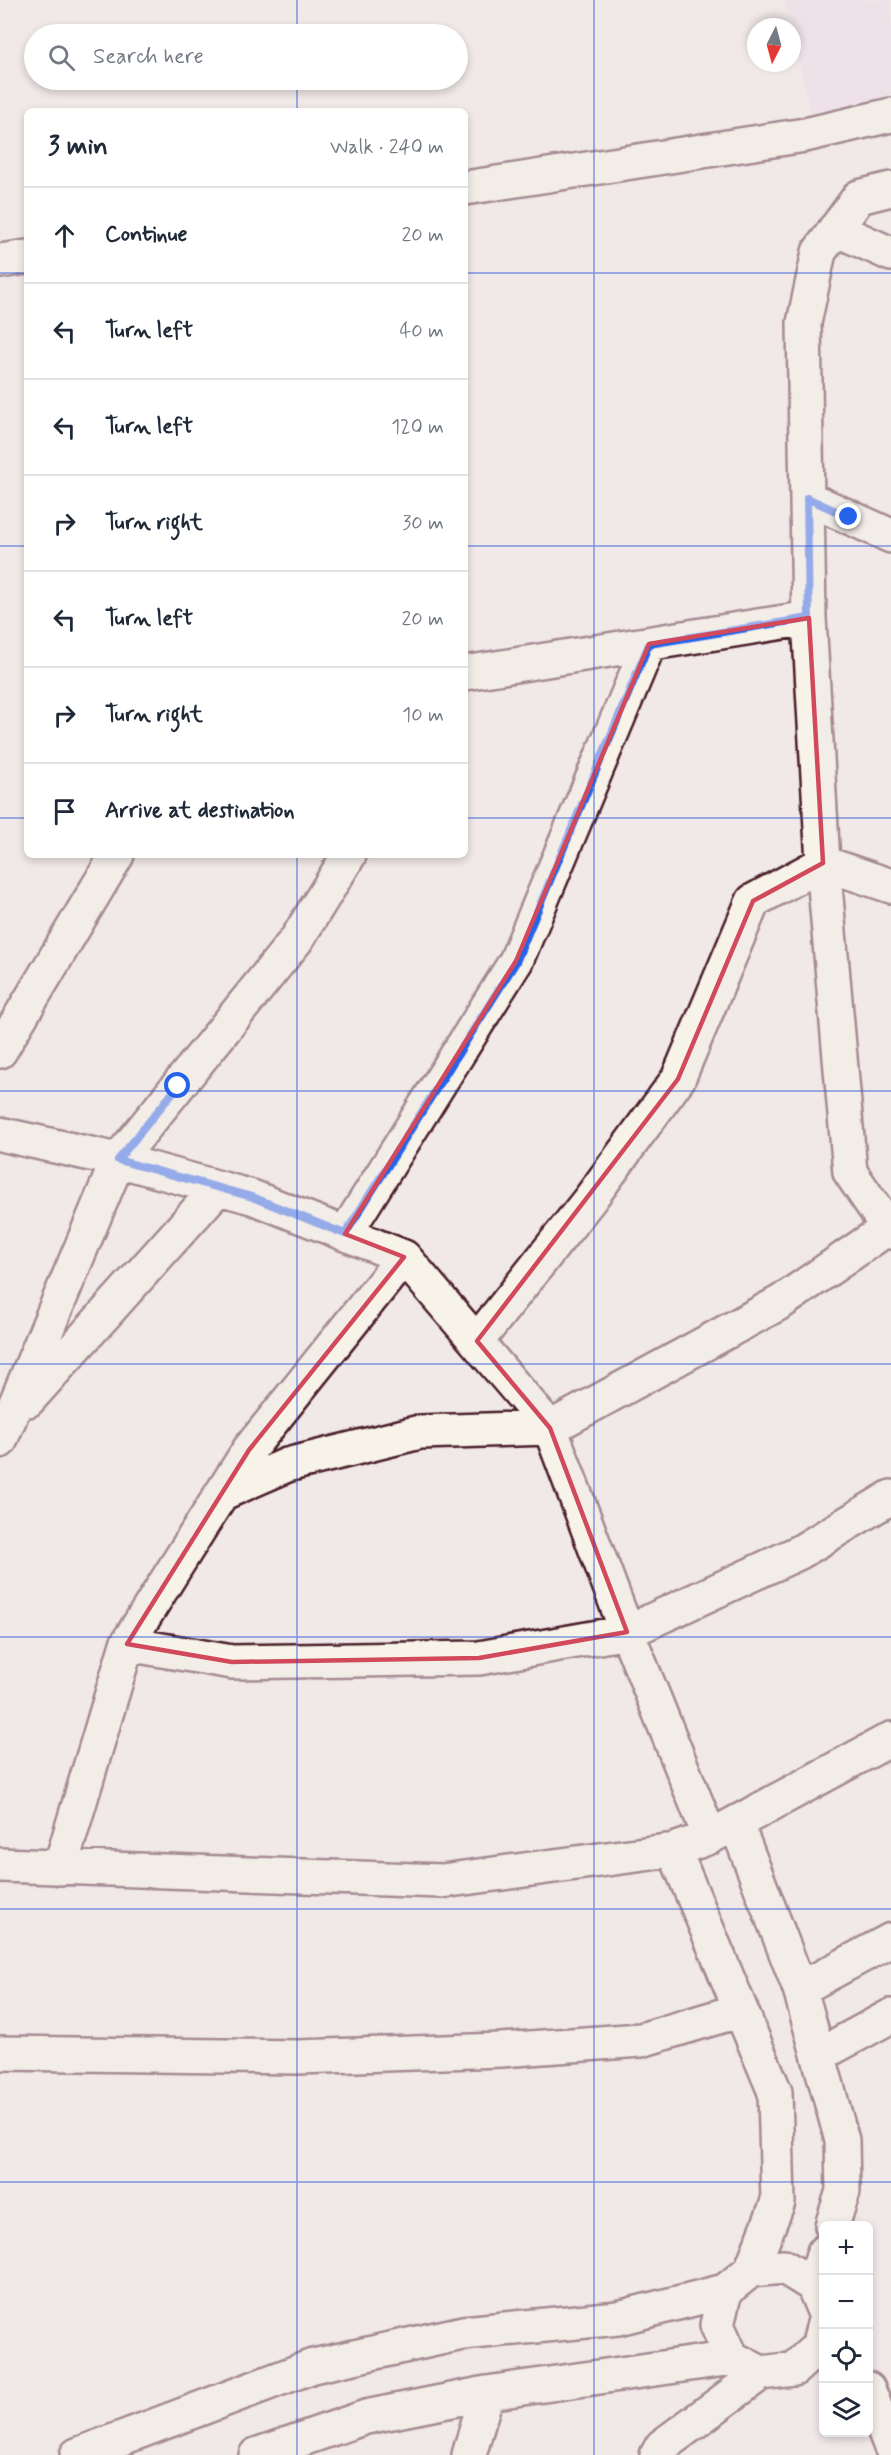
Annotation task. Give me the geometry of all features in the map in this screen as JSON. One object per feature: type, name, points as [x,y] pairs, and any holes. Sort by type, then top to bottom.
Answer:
[{"type":"street","points":[[468,188],[804,135],[891,115]]},
{"type":"street","points":[[221,1494],[286,1465],[420,1432],[550,1428],[782,1302],[890,1230],[850,1172],[823,862],[809,618],[804,323],[819,252],[859,197],[891,189]]},
{"type":"street","points":[[835,229],[891,254]]},
{"type":"street","points":[[0,261],[24,257]]},
{"type":"street","points":[[807,498],[891,536]]},
{"type":"street","points":[[468,674],[809,618]]},
{"type":"street","points":[[345,1234],[516,962],[649,644]]},
{"type":"street","points":[[0,1051],[115,858]]},
{"type":"street","points":[[5,1430],[118,1160],[297,939],[347,858]]},
{"type":"street","points":[[477,1341],[590,1199],[678,1079],[753,901],[823,862],[891,886]]},
{"type":"street","points":[[0,1134],[118,1160],[252,1197],[404,1257],[550,1428],[627,1632],[800,1989],[842,2140],[843,2192],[834,2221]]},
{"type":"street","points":[[5,1430],[218,1188]]},
{"type":"street","points":[[60,1868],[127,1644],[249,1450],[404,1257]]},
{"type":"street","points":[[127,1644],[232,1662],[467,1658],[627,1632],[800,1552],[891,1497]]},
{"type":"street","points":[[0,1865],[442,1881],[674,1850],[723,1830],[891,1739]]},
{"type":"street","points":[[77,2455],[313,2366],[463,2333],[618,2318],[725,2291],[751,2270],[778,2202],[775,2092],[674,1850]]},
{"type":"street","points":[[800,1989],[891,1940]]},
{"type":"street","points":[[0,2053],[298,2057],[501,2050],[640,2040],[741,2010]]},
{"type":"street","points":[[819,2055],[891,2016]]},
{"type":"street","points":[[751,2270],[784,2267],[818,2298]]},
{"type":"street","points":[[818,2298],[821,2275]]},
{"type":"street","points":[[725,2291],[717,2325],[732,2358]]},
{"type":"street","points":[[657,2455],[662,2446],[761,2373],[794,2369],[818,2347],[823,2329]]},
{"type":"street","points":[[256,2455],[302,2447],[366,2417],[487,2393],[732,2358],[761,2373]]},
{"type":"street","points":[[469,2455],[487,2393]]},
{"type":"street","points":[[873,2402],[891,2447]]},
{"type":"highlighted area","points":[[809,618],[823,863],[753,901],[678,1079],[477,1341],[550,1428],[627,1632],[479,1658],[232,1662],[127,1644],[249,1450],[404,1257],[345,1234],[516,961],[649,644]]},
{"type":"shaded area","points":[[785,0],[891,0],[891,96],[811,115],[801,71],[801,18],[789,18]]},
{"type":"route","points":[[178,1086],[118,1160],[252,1197],[345,1234],[516,962],[649,644],[809,618],[807,498],[849,517]]}]
